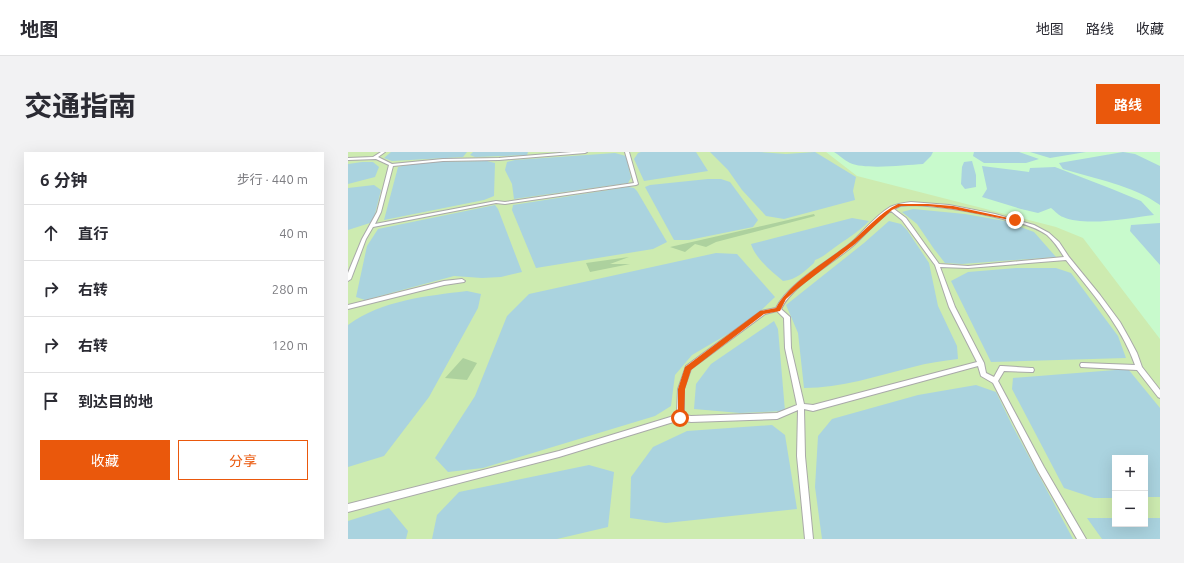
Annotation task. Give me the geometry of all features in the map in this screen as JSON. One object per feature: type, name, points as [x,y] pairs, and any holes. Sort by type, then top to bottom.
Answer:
[{"type":"lane","points":[[374,158],[383,152]]},
{"type":"lane","points":[[348,159],[377,158],[391,165],[443,160],[499,159],[585,152]]},
{"type":"lane","points":[[371,226],[496,202],[505,204],[636,184],[627,152]]},
{"type":"lane","points":[[348,279],[355,258],[379,212],[391,165]]},
{"type":"lane","points":[[778,309],[784,298],[794,289],[853,243],[891,209],[900,205],[928,205],[953,208],[1015,220],[1043,230],[1054,238],[1067,258],[1110,312],[1135,352],[1139,368],[1160,395]]},
{"type":"lane","points":[[891,209],[904,219],[937,265],[952,307],[981,363],[983,374],[995,381],[1041,469],[1082,539]]},
{"type":"lane","points":[[937,265],[968,267],[1067,258]]},
{"type":"lane","points":[[348,307],[444,283],[462,281]]},
{"type":"lane","points":[[778,309],[787,317],[788,348],[801,406],[800,456],[809,539]]},
{"type":"lane","points":[[680,418],[681,389],[688,368],[762,312],[778,309]]},
{"type":"lane","points":[[348,508],[559,454],[680,418],[690,419],[778,416],[801,406],[813,408],[981,363]]},
{"type":"lane","points":[[1083,365],[1139,368]]},
{"type":"lane","points":[[995,381],[1002,368],[1031,370]]},
{"type":"green space","points":[[348,152],[1160,152],[1160,539],[348,539]]},
{"type":"green space","points":[[826,152],[1160,152],[1160,339],[1083,238],[1056,227],[857,176]]},
{"type":"green space","points":[[814,214],[815,216],[716,242],[706,247],[695,244],[685,252],[670,247]]},
{"type":"green space","points":[[629,257],[610,264],[630,264],[590,272],[586,263]]},
{"type":"green space","points":[[463,358],[477,363],[467,380],[445,378]]},
{"type":"water","points":[[391,152],[467,152],[463,157],[392,161],[384,158]]},
{"type":"water","points":[[473,152],[528,152],[527,155],[475,157],[470,155]]},
{"type":"water","points":[[696,152],[708,171],[644,181],[634,159],[638,153]]},
{"type":"water","points":[[710,152],[759,152],[786,154],[815,152],[856,177],[853,191],[855,200],[784,219],[766,216],[742,190],[728,170]]},
{"type":"water","points":[[834,152],[933,152],[923,164],[875,167],[850,163]]},
{"type":"water","points":[[974,152],[1019,152],[1039,159],[1026,163],[984,163],[973,156]]},
{"type":"water","points":[[1030,152],[1086,152],[1050,158]]},
{"type":"water","points":[[1123,152],[1135,154],[1160,166],[1160,205],[1138,192],[1125,187],[1063,169],[1059,163]]},
{"type":"water","points":[[615,153],[626,156],[631,178],[628,183],[514,199],[512,184],[505,170],[507,162],[515,160]]},
{"type":"water","points":[[487,161],[495,163],[494,196],[484,200],[384,220],[398,167],[421,162]]},
{"type":"water","points":[[972,161],[976,175],[976,187],[965,189],[961,184],[962,167],[964,162]]},
{"type":"water","points":[[373,162],[379,167],[375,177],[348,184],[348,164]]},
{"type":"water","points":[[982,166],[1029,172],[1030,168],[1055,167],[1141,201],[1154,215],[1096,222],[1073,220],[1058,215],[1051,208],[1038,213],[1021,209],[982,197],[987,189]]},
{"type":"water","points":[[721,179],[730,182],[758,220],[753,227],[689,240],[674,240],[645,187],[650,185]]},
{"type":"water","points":[[374,185],[381,190],[373,222],[348,230],[348,188]]},
{"type":"water","points":[[628,187],[634,188],[637,191],[667,242],[653,249],[536,268],[512,210],[513,205]]},
{"type":"water","points":[[495,205],[498,209],[522,272],[501,277],[482,278],[454,276],[365,300],[356,297],[367,246],[378,229]]},
{"type":"water","points":[[913,209],[965,214],[1005,221],[1034,232],[1056,257],[962,264],[945,263],[917,224],[902,212]]},
{"type":"water","points":[[852,218],[869,221],[861,229],[825,255],[815,260],[814,263],[800,275],[792,279],[783,281],[764,264],[756,254],[751,244]]},
{"type":"water","points":[[889,221],[901,224],[907,230],[929,263],[938,306],[957,346],[958,359],[924,364],[845,384],[804,388],[798,333],[786,305],[864,243]]},
{"type":"water","points":[[1160,223],[1160,265],[1130,231],[1131,225]]},
{"type":"water","points":[[716,253],[737,254],[775,297],[750,321],[692,355],[675,375],[671,406],[655,416],[483,468],[448,472],[435,458],[475,396],[507,316],[529,294]]},
{"type":"water","points":[[1016,268],[1056,268],[1071,273],[1118,336],[1126,358],[991,362],[951,281],[968,272]]},
{"type":"water","points":[[467,291],[481,294],[478,308],[429,397],[384,456],[348,467],[348,325],[375,310],[405,300]]},
{"type":"water","points":[[774,321],[778,329],[785,411],[740,413],[694,409],[696,384],[711,364]]},
{"type":"water","points":[[1128,369],[1160,408],[1160,497],[1148,497],[1148,455],[1112,455],[1112,498],[1094,498],[1064,488],[1012,389],[1013,378]]},
{"type":"water","points":[[976,385],[996,392],[1073,539],[822,539],[815,487],[818,436],[832,419],[918,395]]},
{"type":"water","points":[[772,425],[785,435],[797,509],[666,523],[630,518],[631,477],[653,447],[687,431]]},
{"type":"water","points":[[589,465],[614,472],[608,527],[557,539],[432,539],[437,515],[459,492]]},
{"type":"water","points":[[389,508],[408,531],[406,539],[348,539],[348,521]]},
{"type":"water","points":[[1087,518],[1112,518],[1112,527],[1148,527],[1148,518],[1160,518],[1160,539],[1102,539]]},
{"type":"route","points":[[680,418],[681,389],[688,368],[762,312],[778,309],[784,298],[794,289],[853,243],[891,209],[900,205],[928,205],[995,215],[1015,220]]}]
